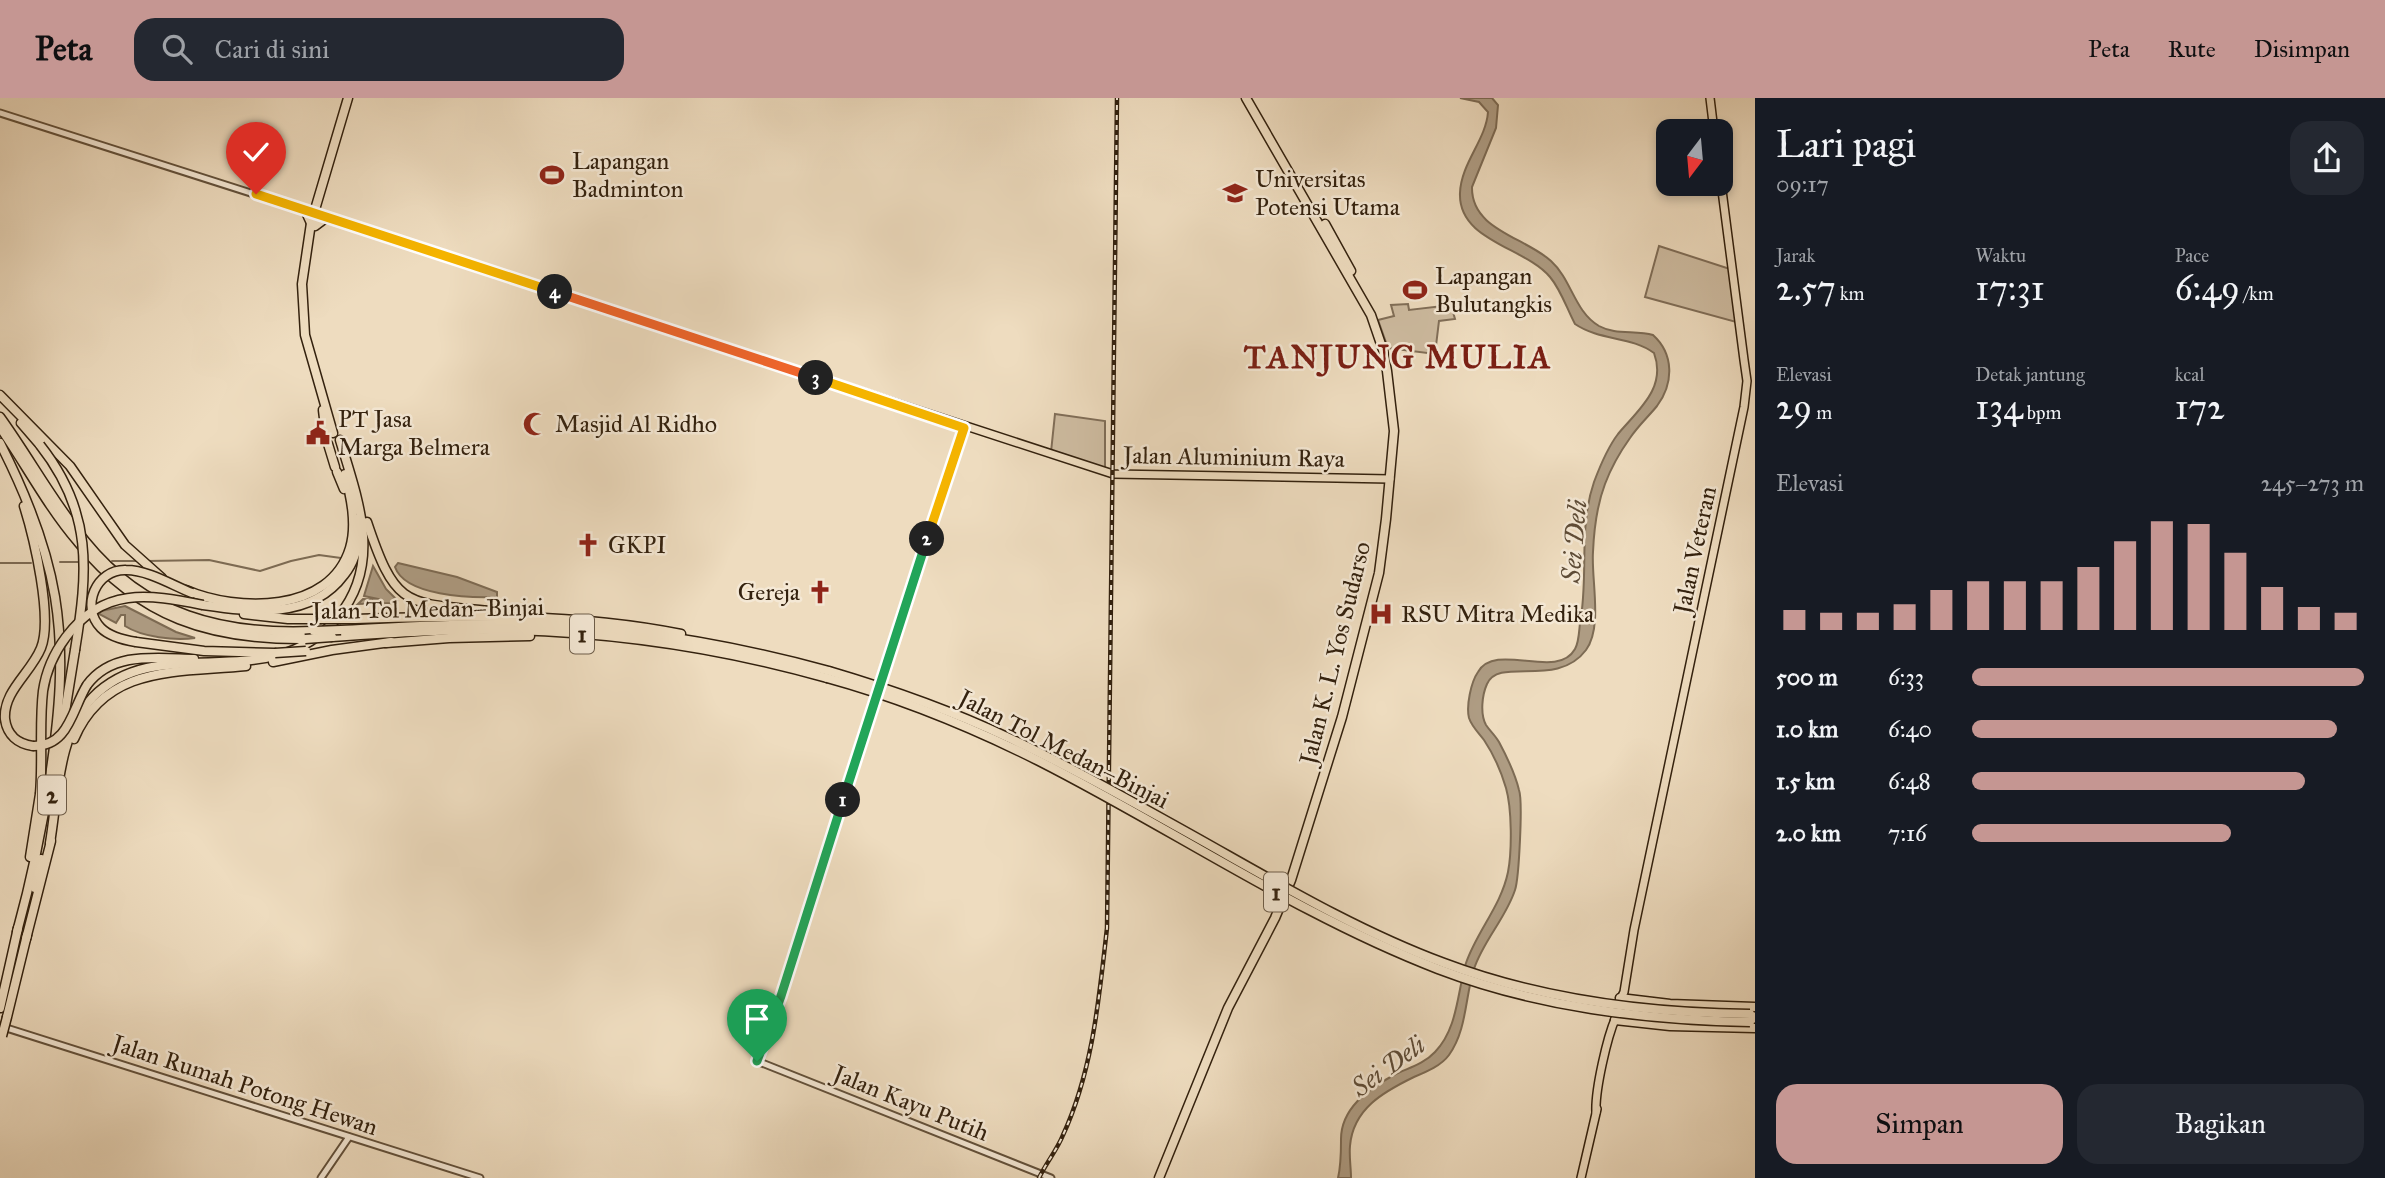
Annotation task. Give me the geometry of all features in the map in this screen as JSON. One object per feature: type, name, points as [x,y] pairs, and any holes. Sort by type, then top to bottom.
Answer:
[{"type":"highway","points":[[274,614],[322,597],[338,583],[350,557],[358,524],[339,471],[307,317],[305,280],[313,225],[320,215],[348,98]]},
{"type":"highway","points":[[354,98],[320,215],[313,225],[304,258],[302,294],[305,335],[333,438],[390,581],[405,595],[432,605],[636,625],[754,650],[799,663]]},
{"type":"highway","name":"Jalan K. L. Yos Sudarso","points":[[1162,1178],[1232,1012],[1275,928],[1301,865],[1351,702],[1384,568],[1398,441],[1394,383],[1387,349],[1376,318],[1337,244],[1249,98]]},
{"type":"highway","points":[[304,210],[313,225]]},
{"type":"highway","points":[[0,397],[63,458],[125,545],[157,574],[203,601],[320,619],[500,616],[568,619]]},
{"type":"highway","name":"2","points":[[0,397],[55,465],[69,491],[82,536],[84,588],[50,807],[26,939],[1,1040]]},
{"type":"highway","name":"Jalan Tol Medan–Binjai","points":[[0,417],[86,543],[120,576],[145,595],[177,612],[223,626],[261,632],[482,624],[582,627],[686,640],[799,663],[828,674]]},
{"type":"highway","name":"Jalan Tol Medan–Binjai","points":[[0,427],[77,541],[111,576],[135,596],[171,616],[211,631],[257,638],[305,639],[482,630],[598,635],[715,651],[828,674],[912,698],[1008,737],[1324,909],[1398,945],[1444,963],[1519,987],[1608,1005],[1753,1017]]},
{"type":"highway","points":[[0,443],[31,534],[44,603],[44,639],[33,664],[10,697],[5,718],[8,730],[23,744],[39,747],[48,745],[61,736],[82,692],[92,678],[107,666],[121,661],[142,658],[241,660],[391,642],[598,635]]},
{"type":"highway","name":"2","points":[[0,1008],[38,845],[59,707],[62,663],[54,588],[42,542],[5,454]]},
{"type":"highway","points":[[17,932],[40,794],[42,703],[46,678],[57,650],[76,624],[102,605],[130,597],[249,605],[285,602],[321,586],[350,557],[353,533],[350,499],[339,471]]},
{"type":"highway","points":[[50,843],[69,739],[82,711],[101,690],[123,676],[151,667],[246,661],[292,651],[318,637],[341,614],[355,590],[365,544],[354,487]]},
{"type":"highway","points":[[192,593],[131,570],[116,571],[104,577],[95,587],[91,600],[96,622],[112,636],[204,652],[274,655]]},
{"type":"highway","points":[[26,939],[72,744],[85,718],[100,700],[117,687],[145,677],[235,667],[305,653]]},
{"type":"highway","points":[[1620,998],[1753,1017]]},
{"type":"highway","points":[[1615,1020],[1676,1027],[1753,1017]]},
{"type":"main road","points":[[1710,98],[1713,119]]},
{"type":"main road","name":"Jalan Veteran","points":[[1581,1178],[1612,1024],[1624,992],[1634,930],[1746,396],[1741,326],[1723,196]]},
{"type":"main road","name":"Jalan Aluminium Raya","points":[[320,215],[964,428],[1113,474],[1392,479]]},
{"type":"street","name":"Jalan Aluminium Raya","points":[[0,113],[158,161],[320,215]]},
{"type":"street","name":"Jalan Kayu Putih","points":[[964,428],[934,513],[781,996],[757,1061],[1051,1178]]},
{"type":"street","name":"Jalan Rumah Potong Hewan","points":[[0,1026],[480,1178]]},
{"type":"street","points":[[321,1178],[349,1137]]},
{"type":"shaded area","points":[[1460,98],[1492,98],[1498,105],[1496,128],[1472,187],[1474,202],[1480,213],[1501,231],[1551,261],[1564,277],[1578,304],[1599,326],[1653,335],[1665,351],[1669,378],[1663,397],[1619,454],[1602,492],[1593,543],[1594,629],[1586,650],[1574,662],[1560,668],[1503,672],[1494,676],[1485,688],[1482,705],[1484,721],[1505,753],[1519,790],[1519,856],[1515,890],[1474,969],[1455,1045],[1442,1062],[1391,1089],[1363,1112],[1352,1133],[1351,1178],[1338,1178],[1342,1130],[1345,1119],[1357,1101],[1394,1075],[1426,1060],[1443,1043],[1453,1021],[1466,963],[1505,884],[1511,842],[1508,797],[1494,757],[1469,718],[1473,682],[1487,663],[1498,660],[1555,662],[1566,658],[1575,649],[1583,605],[1586,517],[1594,482],[1611,445],[1642,407],[1654,388],[1657,377],[1654,353],[1575,324],[1550,277],[1525,258],[1481,233],[1470,222],[1462,209],[1461,182],[1483,132],[1488,112],[1479,102]]},
{"type":"shaded area","points":[[1659,246],[1730,269],[1736,322],[1645,297]]},
{"type":"shaded area","points":[[1408,304],[1409,310],[1451,305],[1455,319],[1439,321],[1435,354],[1388,348],[1378,320],[1394,316],[1391,305]]},
{"type":"shaded area","points":[[1055,414],[1105,421],[1105,470],[1051,452]]},
{"type":"shaded area","points":[[398,563],[457,577],[497,592],[497,597],[455,596],[425,590],[401,577],[395,567]]},
{"type":"shaded area","points":[[373,566],[397,603],[358,604],[363,599],[383,600],[364,596]]},
{"type":"shaded area","points":[[125,606],[176,632],[195,638],[149,635],[125,626],[125,615],[121,615],[116,623],[99,614],[101,611]]},
{"type":"waterway","points":[[147,561],[209,560],[260,571],[319,555],[341,558]]},
{"type":"waterway","points":[[112,561],[138,561]]},
{"type":"waterway","points":[[60,562],[81,562]]},
{"type":"waterway","points":[[0,563],[31,563]]},
{"type":"railway","points":[[1039,1178],[1061,1141],[1081,1085],[1093,1033],[1107,928],[1117,98]]},
{"type":"place","name":"Lapangan Badminton","points":[[552,175]]},
{"type":"place","name":"Universitas Potensi Utama","points":[[1235,193]]},
{"type":"place","name":"Lapangan Bulutangkis","points":[[1415,290]]},
{"type":"place","name":"Masjid Al Ridho","points":[[535,424]]},
{"type":"place","name":"PT Jasa Marga Belmera","points":[[318,433]]},
{"type":"place","name":"GKPI","points":[[588,545]]},
{"type":"place","name":"Gereja","points":[[820,592]]},
{"type":"place","name":"RSU Mitra Medika","points":[[1381,614]]},
{"type":"district","name":"TANJUNG MULIA","points":[[1398,357]]},
{"type":"route","points":[[256,194],[964,428],[934,513],[781,996],[757,1061]]},
{"type":"water label","name":"Sei Deli","points":[[1574,541]]},
{"type":"water label","name":"Sei Deli","points":[[1388,1066]]}]
